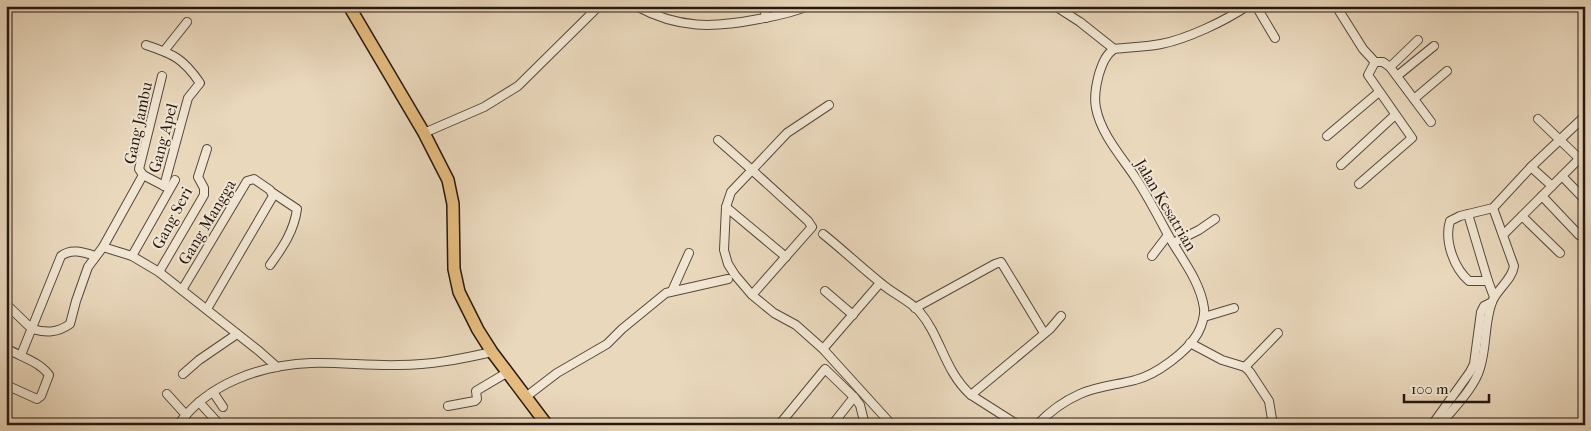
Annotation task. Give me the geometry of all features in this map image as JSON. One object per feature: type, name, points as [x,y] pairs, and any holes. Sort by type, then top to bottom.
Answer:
[{"type":"highway","points":[[349,6],[441,165],[451,191],[455,218],[454,269],[457,286],[478,330],[492,352],[547,425]]},
{"type":"street","points":[[424,134],[484,107],[518,86],[599,6]]},
{"type":"street","points":[[636,6],[662,18],[692,25],[721,26],[766,18],[808,6]]},
{"type":"street","points":[[764,6],[766,18]]},
{"type":"street","points":[[1058,7],[1114,49],[1170,42],[1189,35],[1247,6]]},
{"type":"street","points":[[1256,6],[1275,38]]},
{"type":"street","points":[[1336,6],[1363,49],[1375,62],[1383,62],[1390,66],[1431,122]]},
{"type":"street","points":[[146,45],[164,51],[186,22]]},
{"type":"street","points":[[1390,66],[1418,40]]},
{"type":"street","points":[[1397,76],[1434,46]]},
{"type":"street","name":"Jalan Kesatrian","points":[[1114,49],[1106,57],[1100,70],[1095,94],[1096,109],[1104,130],[1148,198],[1198,289],[1204,309],[1204,317]]},
{"type":"street","name":"Gang Apel","points":[[164,51],[186,64],[200,82],[188,98],[167,188]]},
{"type":"street","points":[[1359,184],[1412,138],[1368,75],[1375,62]]},
{"type":"street","points":[[1414,99],[1447,71]]},
{"type":"street","name":"Gang Jambu","points":[[143,175],[139,169],[162,76]]},
{"type":"street","points":[[1328,136],[1379,92]]},
{"type":"street","points":[[829,104],[788,133],[731,192],[726,206],[724,237],[726,257],[735,275],[752,295],[774,313],[796,325],[823,349],[892,425]]},
{"type":"street","points":[[1341,165],[1395,115]]},
{"type":"street","points":[[1488,282],[1469,281],[1460,271],[1450,248],[1448,234],[1450,221],[1460,216],[1494,208],[1531,168],[1585,116]]},
{"type":"street","points":[[1502,235],[1562,176],[1583,159],[1538,119]]},
{"type":"street","points":[[718,140],[811,224],[809,230],[752,295]]},
{"type":"street","name":"Gang Seri","points":[[159,272],[204,195],[204,188],[198,177],[207,149]]},
{"type":"street","points":[[1531,168],[1552,186]]},
{"type":"street","points":[[6,304],[32,330],[44,332],[60,331],[70,324],[84,276],[95,256],[103,247],[143,175],[167,188]]},
{"type":"street","points":[[1562,176],[1585,200]]},
{"type":"street","name":"Gang Mangga","points":[[182,290],[247,181],[254,179],[273,193]]},
{"type":"street","points":[[132,256],[167,188],[176,180]]},
{"type":"street","points":[[207,309],[273,193],[297,209],[296,221],[287,241],[270,265]]},
{"type":"street","points":[[1542,196],[1579,235]]},
{"type":"street","points":[[726,206],[786,257]]},
{"type":"street","points":[[1432,425],[1470,372],[1474,364],[1481,312],[1510,276],[1514,266],[1494,208]]},
{"type":"street","points":[[1440,425],[1477,376],[1482,358],[1488,314],[1493,299],[1468,214]]},
{"type":"street","points":[[1522,216],[1560,254]]},
{"type":"street","points":[[1173,243],[1215,220]]},
{"type":"street","points":[[823,234],[880,283],[920,312],[954,376],[971,395],[1018,425]]},
{"type":"street","points":[[1152,256],[1168,236]]},
{"type":"street","points":[[103,247],[132,256],[159,272],[277,367]]},
{"type":"street","points":[[21,355],[61,256],[77,251],[95,256]]},
{"type":"street","points":[[672,291],[689,253]]},
{"type":"street","points":[[915,308],[1001,262],[1044,333]]},
{"type":"street","points":[[527,396],[557,373],[607,344],[660,297],[672,291],[706,285],[728,278]]},
{"type":"street","points":[[823,349],[880,283]]},
{"type":"street","points":[[825,291],[853,316]]},
{"type":"street","points":[[1037,425],[1061,405],[1082,393],[1137,380],[1155,372],[1190,343],[1204,317],[1234,308]]},
{"type":"street","points":[[971,395],[1050,329],[1061,316]]},
{"type":"street","points":[[1245,367],[1278,333]]},
{"type":"street","points":[[183,374],[199,360],[237,334]]},
{"type":"street","points":[[1190,343],[1222,360],[1245,367],[1269,400],[1273,425]]},
{"type":"street","points":[[6,348],[44,369],[49,375],[41,396],[37,399],[6,385]]},
{"type":"street","points":[[178,425],[186,415],[213,392],[243,376],[277,367],[311,363],[398,366],[436,364],[492,352]]},
{"type":"street","points":[[779,425],[825,369],[860,405],[865,425]]},
{"type":"street","points":[[448,406],[475,402],[477,399],[476,391],[508,372]]},
{"type":"street","points":[[213,392],[223,407]]},
{"type":"street","points":[[167,394],[186,415]]},
{"type":"street","points":[[832,425],[854,397]]},
{"type":"street","points":[[200,402],[220,425]]}]
